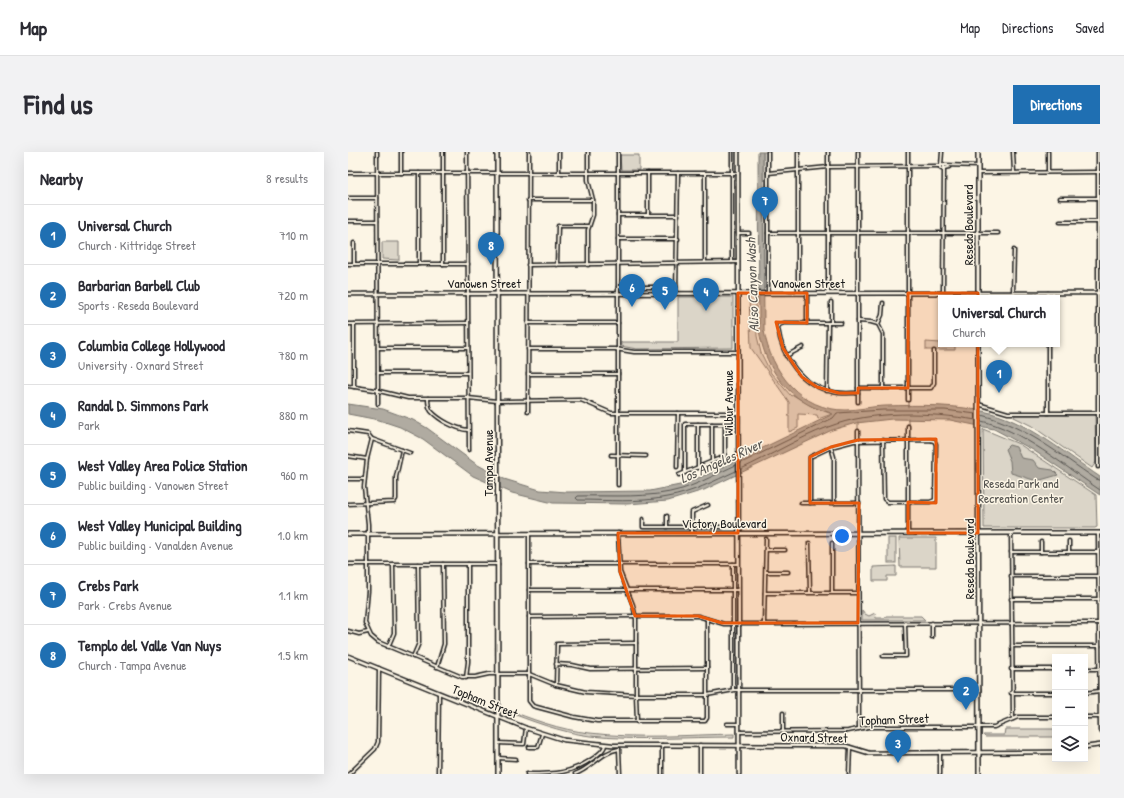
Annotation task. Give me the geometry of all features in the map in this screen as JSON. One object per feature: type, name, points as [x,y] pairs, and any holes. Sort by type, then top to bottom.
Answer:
[{"type":"main road","name":"Tampa Avenue","points":[[497,152],[498,774]]},
{"type":"main road","name":"Wilbur Avenue","points":[[738,152],[739,774]]},
{"type":"main road","name":"Reseda Boulevard","points":[[978,152],[978,293]]},
{"type":"main road","name":"Vanowen Street","points":[[348,294],[1099,293]]},
{"type":"main road","name":"Reseda Boulevard","points":[[978,347],[979,774]]},
{"type":"main road","name":"Victory Boulevard","points":[[348,534],[1099,533]]},
{"type":"main road","name":"Topham Street","points":[[348,656],[542,734],[575,742],[620,745]]},
{"type":"main road","name":"Oxnard Street","points":[[620,745],[851,747],[869,753],[1052,752]]},
{"type":"main road","points":[[1088,747],[1100,745]]},
{"type":"street","points":[[377,152],[378,404]]},
{"type":"street","points":[[401,152],[402,174]]},
{"type":"street","points":[[443,152],[443,264]]},
{"type":"street","points":[[467,152],[468,450]]},
{"type":"street","points":[[528,412],[529,152]]},
{"type":"street","points":[[559,152],[559,173]]},
{"type":"street","points":[[588,152],[588,173],[593,200],[592,215],[589,226],[588,265]]},
{"type":"street","points":[[618,152],[618,485]]},
{"type":"street","points":[[732,152],[732,262]]},
{"type":"street","points":[[768,152],[768,293]]},
{"type":"street","points":[[798,152],[798,293]]},
{"type":"street","points":[[828,152],[828,293]]},
{"type":"street","points":[[858,152],[858,402]]},
{"type":"street","points":[[908,152],[908,400]]},
{"type":"street","points":[[942,152],[943,293]]},
{"type":"street","points":[[1014,152],[1014,172]]},
{"type":"street","points":[[1048,152],[1048,172]]},
{"type":"street","points":[[1098,152],[1098,467]]},
{"type":"street","points":[[768,173],[828,167],[978,166]]},
{"type":"street","points":[[978,173],[1099,172]]},
{"type":"street","points":[[419,173],[419,264]]},
{"type":"street","points":[[648,173],[648,215]]},
{"type":"street","points":[[676,293],[678,173]]},
{"type":"street","points":[[705,173],[705,262]]},
{"type":"street","points":[[348,174],[738,173]]},
{"type":"street","points":[[348,198],[377,198]]},
{"type":"street","points":[[1060,198],[1098,198]]},
{"type":"street","points":[[528,200],[593,200]]},
{"type":"street","points":[[618,216],[678,215]]},
{"type":"street","points":[[348,221],[377,221]]},
{"type":"street","points":[[1060,222],[1098,222]]},
{"type":"street","points":[[558,265],[558,226],[589,226]]},
{"type":"street","points":[[738,233],[749,233]]},
{"type":"street","points":[[768,233],[998,233]]},
{"type":"street","points":[[618,239],[678,239]]},
{"type":"street","points":[[354,243],[354,264]]},
{"type":"street","points":[[1014,250],[1014,293]]},
{"type":"street","points":[[528,265],[738,262]]},
{"type":"street","points":[[348,264],[468,264]]},
{"type":"street","points":[[618,287],[676,287]]},
{"type":"street","points":[[807,293],[807,323]]},
{"type":"street","points":[[827,391],[831,302]]},
{"type":"street","points":[[878,324],[882,315],[883,303]]},
{"type":"street","points":[[858,321],[878,324],[884,334],[883,388]]},
{"type":"street","points":[[348,324],[468,323]]},
{"type":"street","points":[[528,323],[618,323]]},
{"type":"street","points":[[841,323],[784,323],[779,325],[779,335],[786,356],[802,377],[817,387],[827,391],[858,393]]},
{"type":"street","points":[[354,324],[354,387]]},
{"type":"street","points":[[786,356],[803,347]]},
{"type":"street","points":[[1048,347],[1048,413]]},
{"type":"street","points":[[378,348],[468,348]]},
{"type":"street","points":[[528,349],[618,349],[634,352],[738,352]]},
{"type":"street","points":[[858,388],[929,389],[933,387],[934,351]]},
{"type":"street","points":[[378,373],[468,373]]},
{"type":"street","points":[[528,374],[618,374]]},
{"type":"street","points":[[348,386],[378,390],[408,398],[468,398],[498,401],[581,400],[606,412],[618,413],[738,413]]},
{"type":"street","points":[[428,398],[429,406],[432,412],[453,426],[468,430]]},
{"type":"street","points":[[978,406],[1008,412],[1099,412]]},
{"type":"street","points":[[677,467],[678,413]]},
{"type":"street","points":[[685,473],[685,424],[730,424]]},
{"type":"street","points":[[698,424],[698,468]]},
{"type":"street","points":[[712,424],[712,462]]},
{"type":"street","points":[[679,475],[725,456],[725,424]]},
{"type":"street","points":[[908,426],[908,533]]},
{"type":"street","points":[[348,431],[368,434],[372,439],[410,453]]},
{"type":"street","points":[[858,431],[859,729]]},
{"type":"street","points":[[372,439],[366,460],[364,479],[368,534],[368,595],[365,618],[368,632],[378,642],[388,647],[466,678],[498,674],[529,674],[556,685],[602,694],[707,695],[733,690],[979,690]]},
{"type":"street","points":[[810,503],[810,456],[831,447],[858,440],[883,440],[908,440],[934,441],[935,500],[930,502],[888,502],[883,498],[883,440]]},
{"type":"street","points":[[831,447],[834,457],[834,503]]},
{"type":"street","points":[[348,504],[365,504],[396,500],[397,470],[402,450]]},
{"type":"street","points":[[611,455],[646,456]]},
{"type":"street","points":[[348,456],[366,460]]},
{"type":"street","points":[[348,479],[364,479]]},
{"type":"street","points":[[800,503],[859,503]]},
{"type":"street","points":[[692,533],[692,512],[708,504]]},
{"type":"street","points":[[667,516],[667,527]]},
{"type":"street","name":"Victory Boulevard","points":[[643,519],[643,526],[722,527]]},
{"type":"street","points":[[618,533],[619,564],[635,616],[636,722]]},
{"type":"street","points":[[1011,533],[1011,669],[1013,719]]},
{"type":"street","points":[[1099,533],[1099,731]]},
{"type":"street","points":[[529,534],[529,674],[530,703],[533,706],[585,719],[636,722],[706,720],[707,619]]},
{"type":"street","points":[[764,623],[766,539]]},
{"type":"street","points":[[1069,541],[1069,552]]},
{"type":"street","points":[[1040,552],[1041,542]]},
{"type":"street","points":[[809,543],[810,592]]},
{"type":"street","points":[[832,543],[832,592]]},
{"type":"street","points":[[766,550],[785,550]]},
{"type":"street","points":[[1011,552],[1069,552],[1099,550]]},
{"type":"street","points":[[348,564],[498,564]]},
{"type":"street","points":[[388,647],[394,633],[393,564]]},
{"type":"street","points":[[413,657],[419,643],[418,564]]},
{"type":"street","points":[[437,667],[444,644],[443,564]]},
{"type":"street","points":[[466,678],[468,662],[468,564]]},
{"type":"street","points":[[529,564],[738,564]]},
{"type":"street","points":[[733,564],[733,690]]},
{"type":"street","points":[[766,572],[788,572]]},
{"type":"street","points":[[1011,576],[1099,576]]},
{"type":"street","points":[[529,590],[738,590]]},
{"type":"street","points":[[765,593],[858,593]]},
{"type":"street","points":[[1011,599],[1099,599]]},
{"type":"street","points":[[529,617],[698,616],[722,623],[733,624],[1099,623]]},
{"type":"street","points":[[883,656],[906,656],[905,623]]},
{"type":"street","points":[[932,623],[932,637]]},
{"type":"street","points":[[348,631],[359,634],[368,632]]},
{"type":"street","points":[[556,685],[557,644],[636,643]]},
{"type":"street","points":[[1012,646],[1099,646]]},
{"type":"street","points":[[556,664],[572,664],[590,669],[707,668]]},
{"type":"street","points":[[349,774],[375,749],[378,742],[379,668]]},
{"type":"street","points":[[1011,669],[1052,669]]},
{"type":"street","points":[[1088,669],[1099,669]]},
{"type":"street","points":[[1088,693],[1099,691]]},
{"type":"street","points":[[438,774],[439,693]]},
{"type":"street","points":[[1012,693],[1052,693]]},
{"type":"street","points":[[783,713],[783,732]]},
{"type":"street","name":"Topham Street","points":[[738,732],[848,732],[875,727],[999,726],[1020,716],[1052,716]]},
{"type":"street","points":[[1088,717],[1099,717]]},
{"type":"street","points":[[727,724],[738,724]]},
{"type":"street","points":[[498,743],[524,744],[526,728]]},
{"type":"street","points":[[529,747],[538,747],[542,734]]},
{"type":"street","points":[[527,774],[554,774],[570,772],[583,767],[604,750],[605,745]]},
{"type":"street","points":[[620,745],[620,774]]},
{"type":"street","points":[[662,745],[662,774]]},
{"type":"street","points":[[700,745],[700,774]]},
{"type":"street","points":[[849,774],[851,747]]},
{"type":"street","points":[[575,774],[585,770],[605,754],[620,749]]},
{"type":"street","points":[[940,752],[940,774]]},
{"type":"street","points":[[498,758],[516,759]]},
{"type":"highlighted area","points":[[738,293],[807,293],[807,323],[776,322],[783,348],[802,377],[817,387],[839,393],[858,393],[858,388],[908,388],[908,293],[978,293],[978,533],[908,533],[908,502],[936,503],[936,439],[858,440],[831,447],[810,457],[810,503],[859,503],[858,623],[722,623],[698,616],[635,616],[620,572],[618,533],[738,533]]},
{"type":"green space","points":[[763,152],[766,152],[766,287],[764,289]]},
{"type":"green space","points":[[620,155],[639,155],[639,170],[621,170]]},
{"type":"green space","points":[[382,242],[399,242],[399,260],[382,259]]},
{"type":"green space","points":[[678,297],[733,297],[733,348],[637,349],[621,346],[621,342],[678,342]]},
{"type":"green space","points":[[749,297],[757,297],[757,336],[761,353],[771,373],[791,396],[793,395],[813,407],[832,414],[818,419],[817,415],[798,414],[798,428],[789,432],[789,416],[787,416],[789,414],[789,402],[751,348]]},
{"type":"green space","points":[[926,342],[938,343],[938,347],[955,347],[955,350],[926,350]]},
{"type":"green space","name":"Reseda Park and Recreation Center","points":[[1015,415],[1095,415],[1096,462],[1092,468],[1032,426],[1014,417]]},
{"type":"green space","name":"Reseda Park and Recreation Center","points":[[983,429],[1019,444],[1096,495],[1097,527],[984,528]]},
{"type":"green space","points":[[888,538],[896,538],[896,563],[888,563]]},
{"type":"green space","points":[[899,538],[936,538],[936,567],[900,567]]},
{"type":"green space","points":[[896,566],[896,576],[887,576],[887,581],[873,581],[873,567]]},
{"type":"green space","points":[[862,610],[869,616],[875,613],[876,618],[885,618],[886,616],[921,616],[925,620],[862,620]]},
{"type":"green space","points":[[503,708],[557,727],[579,732],[626,736],[734,734],[734,737],[644,739],[590,736],[546,726],[503,710]]},
{"type":"green space","points":[[1005,729],[1052,729],[1052,737],[985,737],[983,735],[1004,735]]},
{"type":"water","points":[[758,152],[763,152],[764,331],[773,360],[781,374],[791,386],[802,396],[815,404],[830,409],[846,410],[880,406],[911,405],[938,406],[978,410],[1006,418],[1048,440],[1100,477],[1100,495],[1033,450],[994,429],[950,420],[892,419],[856,423],[832,430],[704,490],[668,501],[627,504],[553,503],[512,493],[473,476],[423,439],[400,427],[379,420],[348,414],[348,404],[383,409],[413,420],[427,428],[476,464],[504,479],[540,490],[567,492],[650,491],[680,485],[711,473],[833,414],[813,407],[802,401],[784,385],[770,365],[761,342],[759,330]]},
{"type":"water","points":[[1009,445],[1016,447],[1021,458],[1033,460],[1039,468],[1053,470],[1058,475],[1037,481],[1011,473],[1010,461],[1005,449]]},
{"type":"waterway","points":[[908,400],[908,407]]},
{"type":"waterway","points":[[908,418],[908,425]]},
{"type":"waterway","points":[[858,422],[858,430]]},
{"type":"place","name":"Crebs Park","points":[[765,220]]},
{"type":"place","name":"Templo del Valle Van Nuys","points":[[491,265]]},
{"type":"place","name":"West Valley Municipal Building","points":[[632,307]]},
{"type":"place","name":"West Valley Area Police Station","points":[[665,310]]},
{"type":"place","name":"Randal D. Simmons Park","points":[[706,311]]},
{"type":"place","name":"Universal Church","points":[[999,393]]},
{"type":"place","name":"Barbarian Barbell Club","points":[[966,710]]},
{"type":"place","name":"Columbia College Hollywood","points":[[898,763]]},
{"type":"water label","name":"Aliso Canyon Wash","points":[[752,285]]},
{"type":"water label","name":"Los Angeles River","points":[[721,461]]}]
